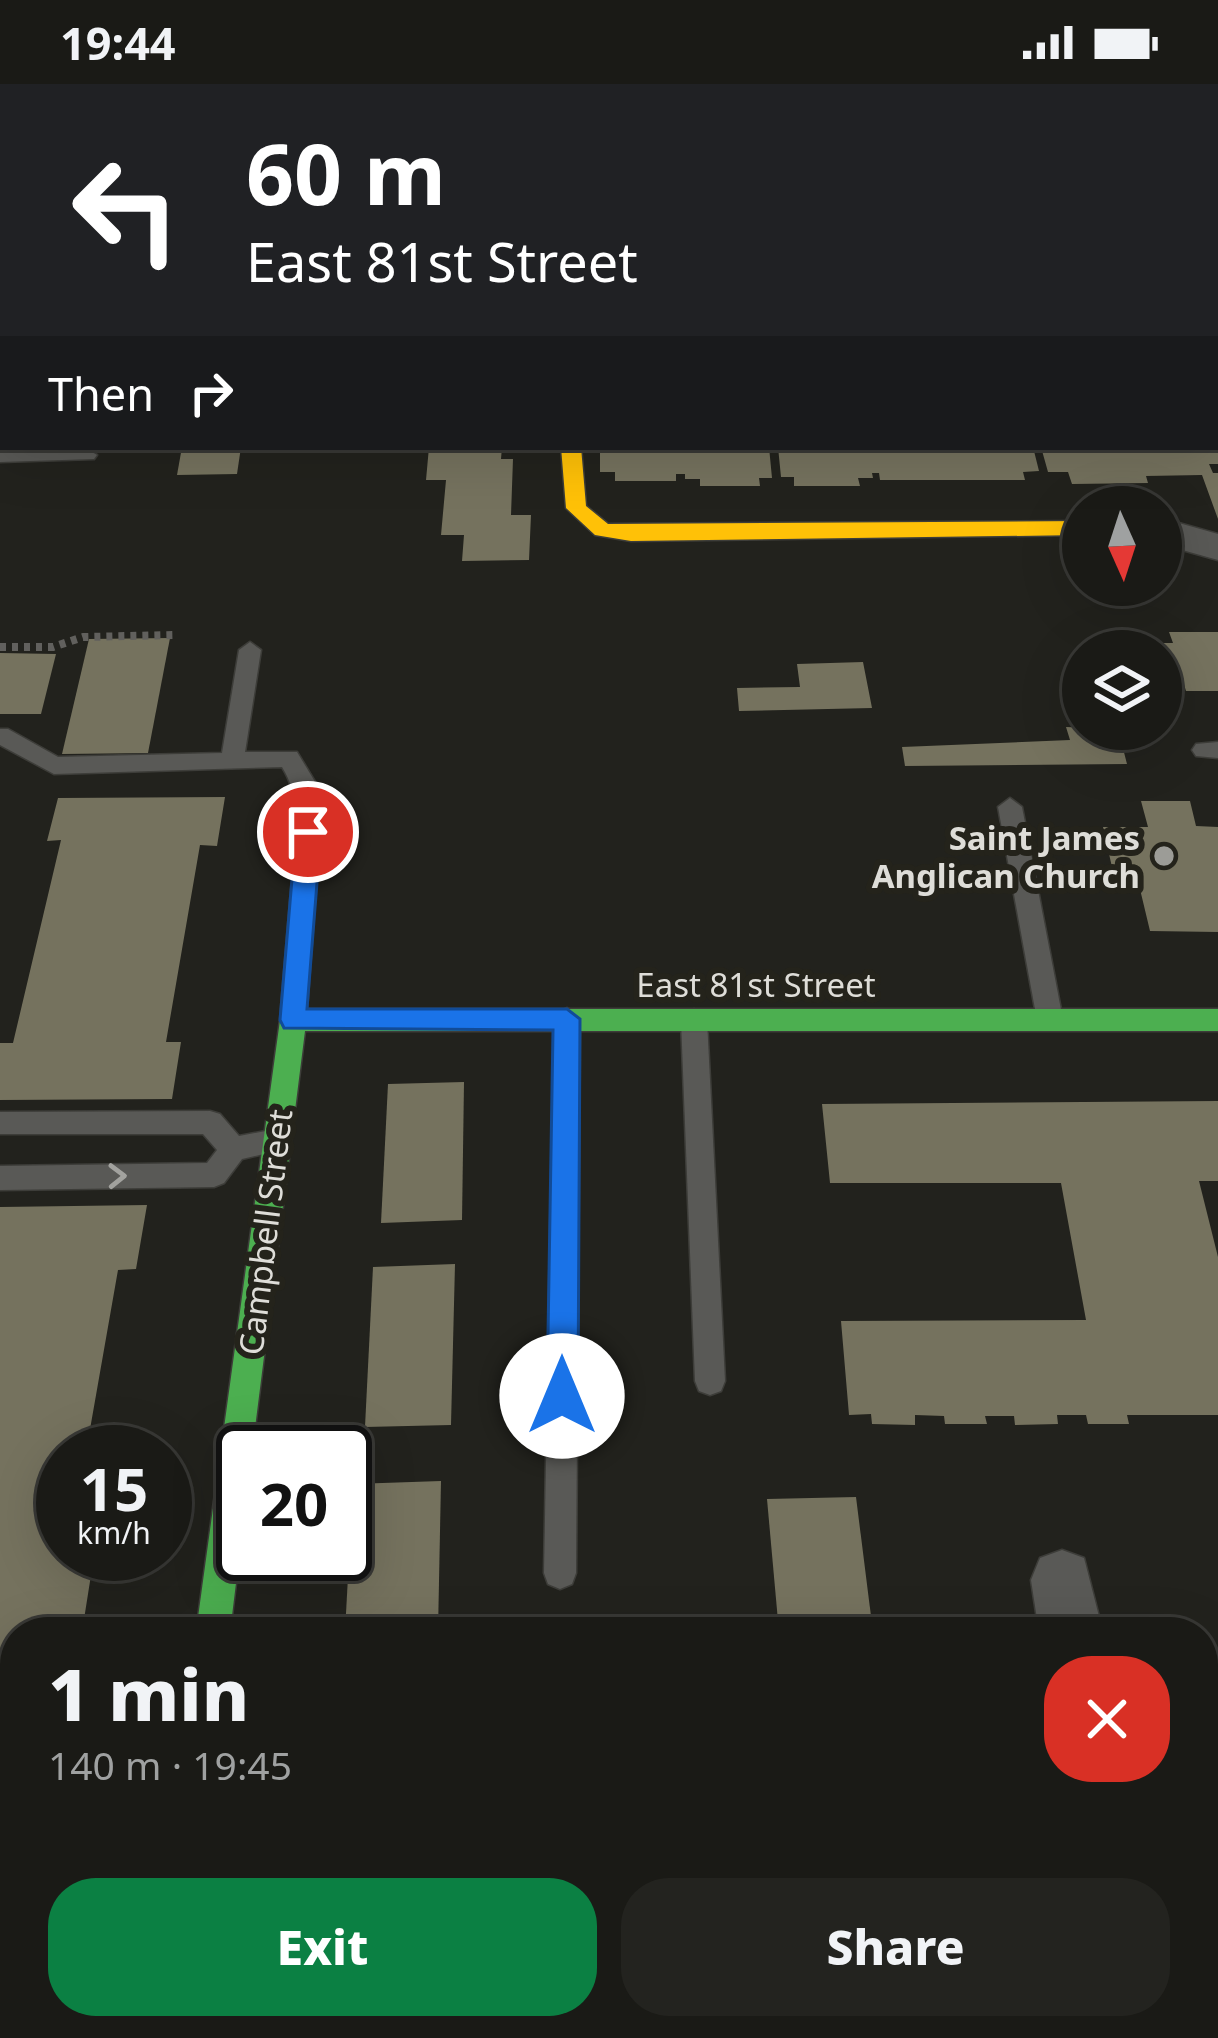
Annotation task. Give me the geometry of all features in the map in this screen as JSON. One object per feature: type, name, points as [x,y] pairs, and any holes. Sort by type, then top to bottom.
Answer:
[{"type":"street","points":[[571,450],[576,508],[602,530],[631,534],[1062,528]]},
{"type":"street","points":[[1182,537],[1218,548]]},
{"type":"street","name":"Campbell Street","points":[[215,1617],[293,1020],[308,832]]},
{"type":"street","name":"East 81st Street","points":[[293,1020],[1218,1020]]},
{"type":"lane","points":[[0,455],[87,455]]},
{"type":"lane","points":[[232,761],[250,650]]},
{"type":"lane","points":[[0,736],[53,766],[289,758],[308,790],[308,832]]},
{"type":"lane","points":[[1010,807],[1050,1021]]},
{"type":"lane","points":[[560,1573],[567,1019]]},
{"type":"lane","points":[[694,1020],[710,1382]]},
{"type":"lane","points":[[0,1123],[210,1122],[232,1149]]},
{"type":"lane","points":[[0,1178],[214,1175],[232,1149],[276,1141]]},
{"type":"path","points":[[0,647],[53,647],[83,637],[177,635]]},
{"type":"building","points":[[181,450],[241,450],[237,474],[177,475]]},
{"type":"building","points":[[429,450],[502,450],[501,459],[513,459],[511,515],[531,515],[529,560],[462,561],[464,535],[441,535],[446,480],[426,480]]},
{"type":"building","points":[[600,450],[769,450],[772,478],[759,478],[760,486],[700,486],[700,479],[685,479],[685,474],[676,474],[676,481],[615,481],[615,472],[600,472]]},
{"type":"building","points":[[778,450],[1034,450],[1039,471],[1023,472],[1025,480],[880,480],[879,473],[872,473],[873,478],[858,478],[860,486],[794,486],[794,477],[781,477]]},
{"type":"building","points":[[1042,450],[1218,450],[1218,464],[1209,464],[1218,473],[1218,519],[1202,475],[1146,476],[1148,483],[1072,484],[1068,472],[1048,472]]},
{"type":"building","points":[[1182,632],[1218,632],[1218,691],[1186,691]]},
{"type":"building","points":[[170,638],[148,753],[62,754],[89,639]]},
{"type":"building","points":[[0,653],[56,654],[41,714],[0,714]]},
{"type":"building","points":[[863,662],[872,708],[739,711],[737,688],[800,687],[797,664]]},
{"type":"building","points":[[1062,740],[1062,750],[1123,750],[1127,764],[905,766],[902,747]]},
{"type":"building","points":[[225,797],[217,846],[200,845],[166,1042],[181,1042],[172,1099],[0,1100],[0,1043],[13,1043],[61,840],[47,841],[58,798]]},
{"type":"building","name":"Saint James Anglican Church","points":[[1141,801],[1190,801],[1196,826],[1218,827],[1218,932],[1150,931],[1139,885],[1116,885],[1103,827],[1148,827]]},
{"type":"building","points":[[464,1082],[462,1220],[381,1223],[388,1084]]},
{"type":"building","points":[[1218,1101],[1218,1181],[1199,1181],[1218,1257],[1218,1415],[1127,1415],[1129,1424],[1088,1424],[1086,1415],[1057,1415],[1058,1424],[1015,1425],[1014,1416],[985,1416],[987,1424],[945,1424],[944,1416],[915,1415],[915,1425],[872,1424],[871,1414],[849,1415],[841,1321],[1086,1320],[1061,1183],[830,1183],[822,1104]]},
{"type":"building","points":[[147,1205],[136,1269],[118,1270],[91,1425],[36,1425],[36,1581],[90,1581],[84,1617],[0,1617],[0,1207]]},
{"type":"building","points":[[455,1264],[451,1425],[365,1425],[373,1267]]},
{"type":"building","points":[[441,1481],[438,1617],[346,1617],[348,1581],[372,1581],[372,1483]]},
{"type":"building","points":[[856,1497],[871,1617],[778,1617],[767,1499]]},
{"type":"traffic: fast","points":[[215,1617],[293,1020],[308,832]]},
{"type":"traffic: fast","points":[[293,1020],[1218,1020]]},
{"type":"traffic: slow","points":[[571,450],[576,508],[602,530],[631,534],[1062,528]]},
{"type":"place","name":"Saint James Anglican Church","points":[[1164,856]]},
{"type":"route","points":[[308,832],[293,1020],[567,1019],[562,1396]]}]
